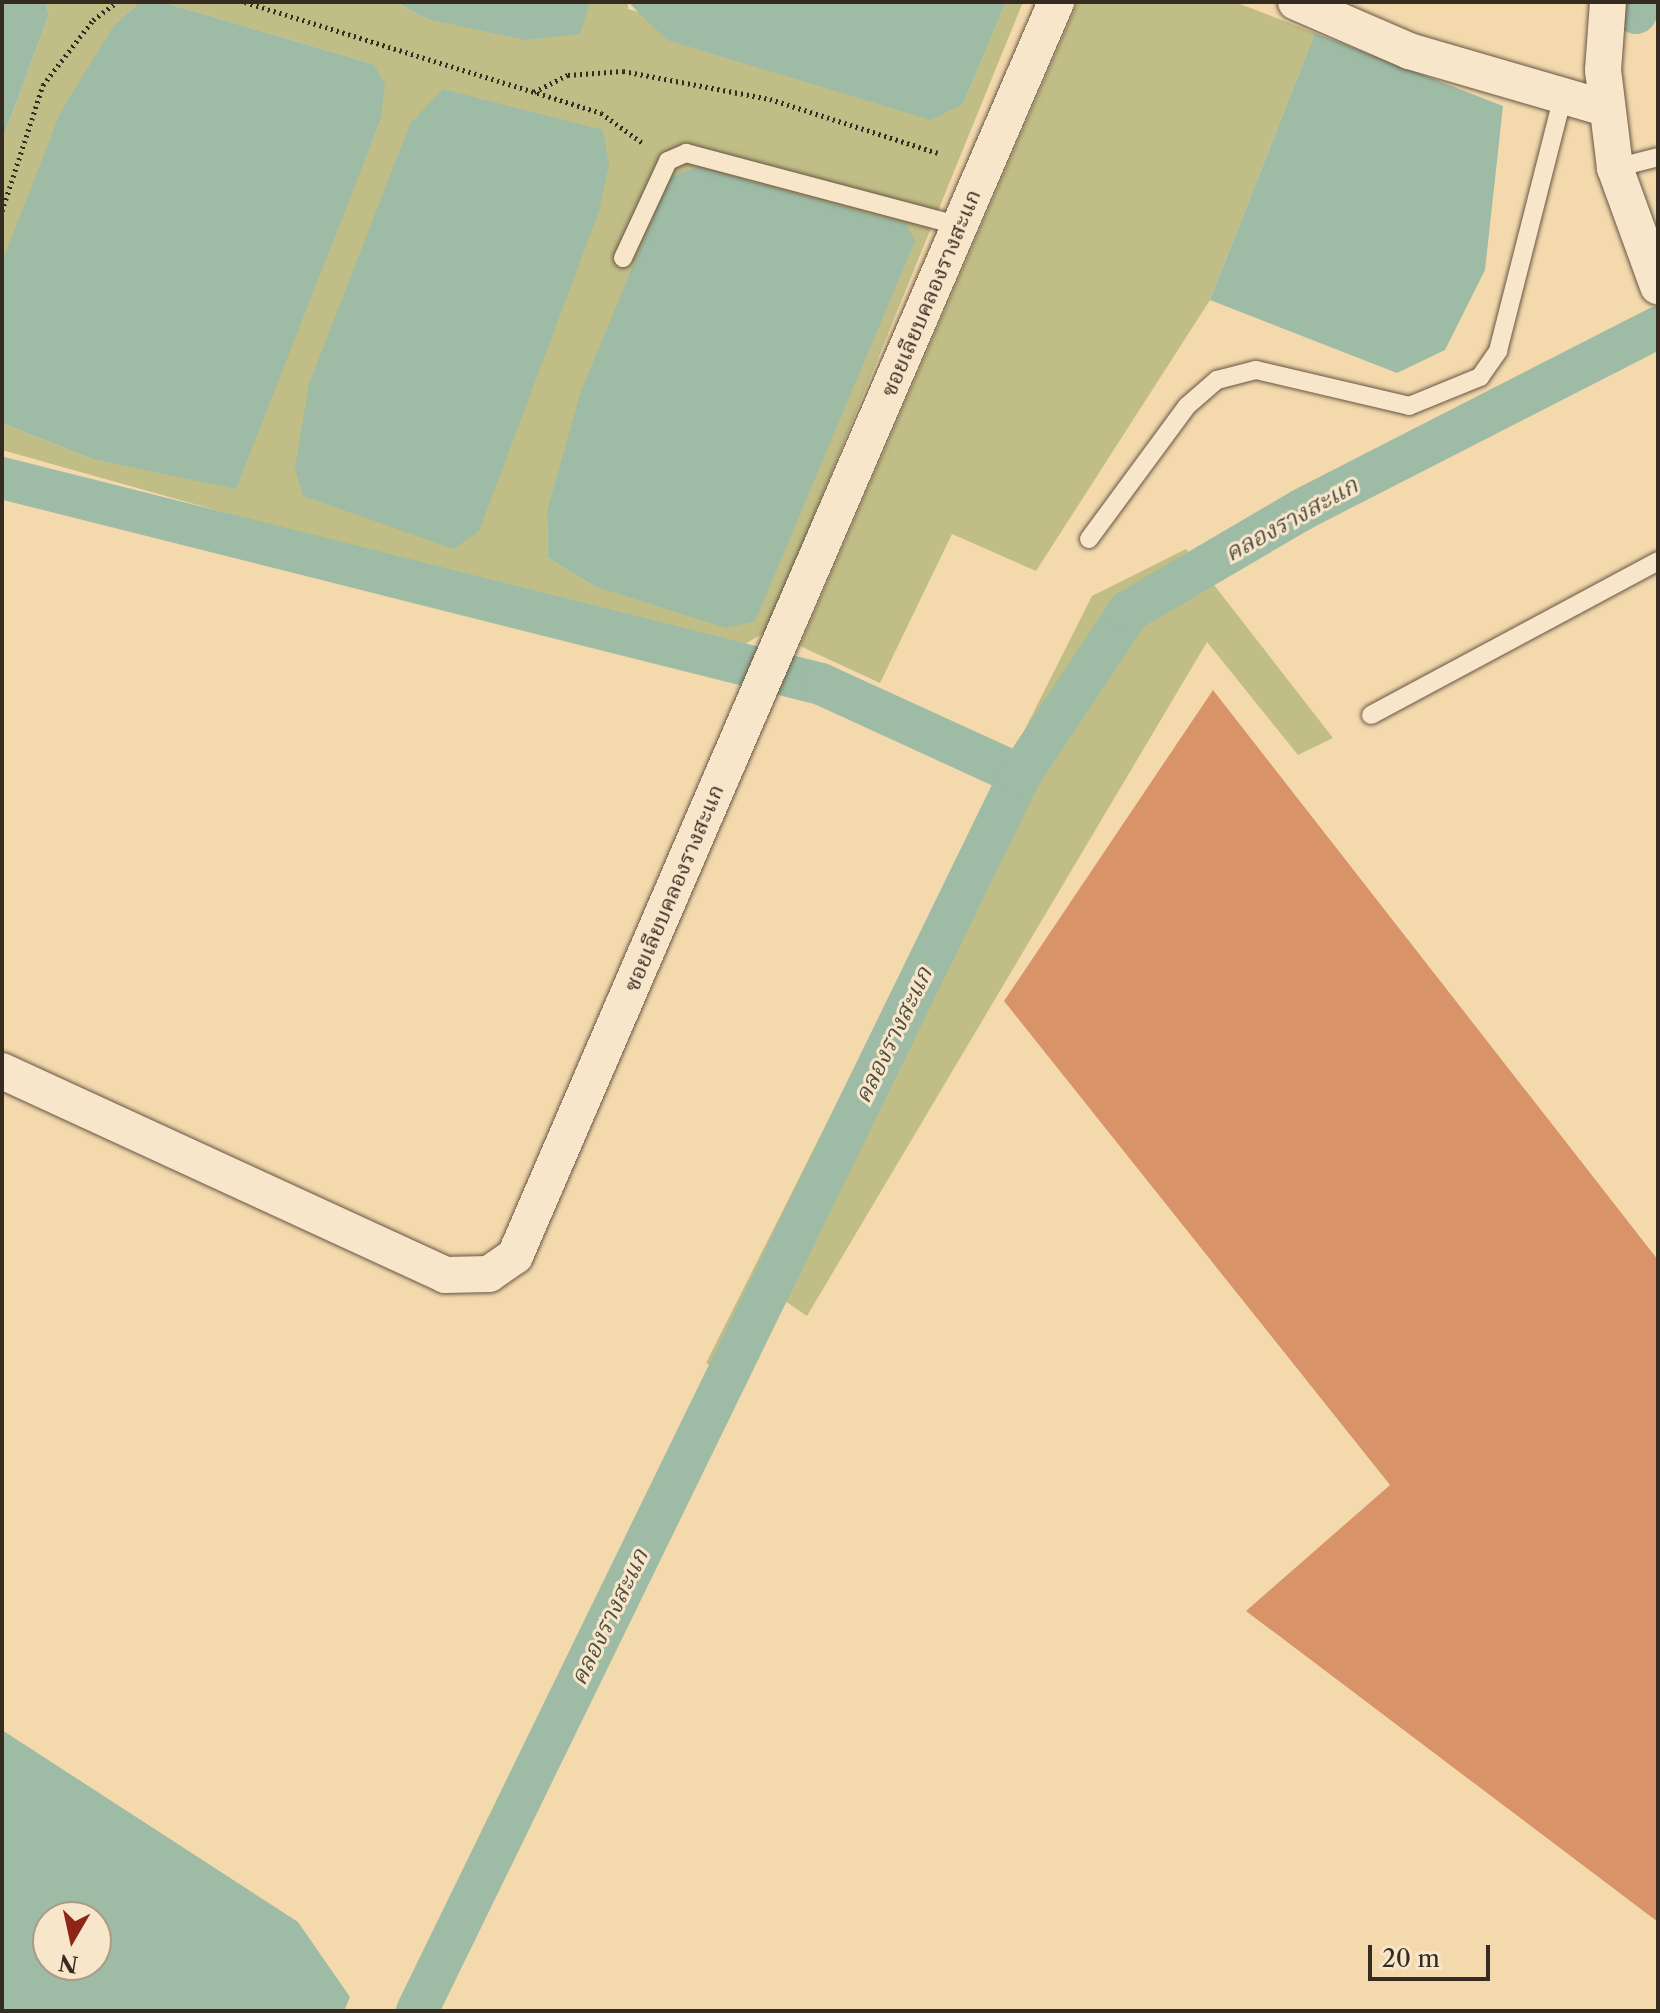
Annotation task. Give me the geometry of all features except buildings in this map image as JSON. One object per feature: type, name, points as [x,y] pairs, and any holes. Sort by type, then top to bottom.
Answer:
[{"type":"street","name":"ซอยเลียบคลองรางสะแก","points":[[2,1071],[445,1275],[489,1274],[515,1256],[1056,2]]},
{"type":"street","points":[[1296,2],[1409,51],[1562,99],[1605,108]]},
{"type":"street","points":[[1608,2],[1605,108],[1615,168],[1655,280]]},
{"type":"lane","points":[[1089,539],[1187,406],[1217,380],[1256,370],[1409,406],[1480,377],[1498,351],[1562,99]]},
{"type":"lane","points":[[623,258],[668,161],[686,153],[960,226]]},
{"type":"lane","points":[[1615,168],[1658,157]]},
{"type":"lane","points":[[1371,715],[1658,561]]},
{"type":"path","points":[[2,211],[43,85],[93,20],[117,2]]},
{"type":"path","points":[[245,2],[601,113],[668,161]]},
{"type":"path","points":[[534,92],[568,75],[623,71],[770,99],[938,153]]},
{"type":"shaded area","points":[[2,2],[45,2],[49,14],[2,141]]},
{"type":"shaded area","points":[[45,2],[140,2],[115,24],[2,262],[2,141],[49,14]]},
{"type":"shaded area","points":[[140,2],[162,2],[373,64],[385,83],[381,119],[236,489],[93,459],[2,423],[2,262],[61,111],[115,24]]},
{"type":"shaded area","points":[[162,2],[396,2],[427,19],[579,34],[590,2],[628,2],[628,9],[963,104],[1006,2],[1023,2],[767,631],[728,654],[2,450],[2,423],[93,459],[313,288],[381,119],[373,64]],"holes":[[[670,178],[594,586],[548,558],[547,511]]]},
{"type":"shaded area","points":[[396,2],[590,2],[580,34],[525,40],[427,19]]},
{"type":"shaded area","points":[[628,2],[1006,2],[963,104],[931,120],[667,40]]},
{"type":"shaded area","points":[[1078,2],[1235,2],[1315,33],[1210,300],[1036,571],[952,534],[880,683],[800,646]]},
{"type":"shaded area","points":[[1315,33],[1503,106],[1485,270],[1445,350],[1397,373],[1210,300]]},
{"type":"shaded area","points":[[443,89],[603,130],[609,165],[599,211],[479,531],[454,549],[303,496],[295,468],[309,384],[410,124]]},
{"type":"shaded area","points":[[697,167],[906,224],[915,241],[755,621],[726,628],[594,586],[548,558],[547,511],[581,391],[670,177]]},
{"type":"shaded area","points":[[1186,549],[1333,738],[1298,755],[1207,642],[807,1316],[782,1299],[746,1385],[706,1363],[1092,596]]},
{"type":"shaded area","points":[[2,1730],[298,1922],[350,1997],[344,2011],[2,2011]]},
{"type":"waterway","points":[[1636,13],[1638,2]]},
{"type":"waterway","name":"คลองรางสะแก","points":[[417,2011],[1020,775],[1129,611],[1301,510],[1658,327]]},
{"type":"waterway","points":[[2,478],[821,684],[1020,775]]}]
